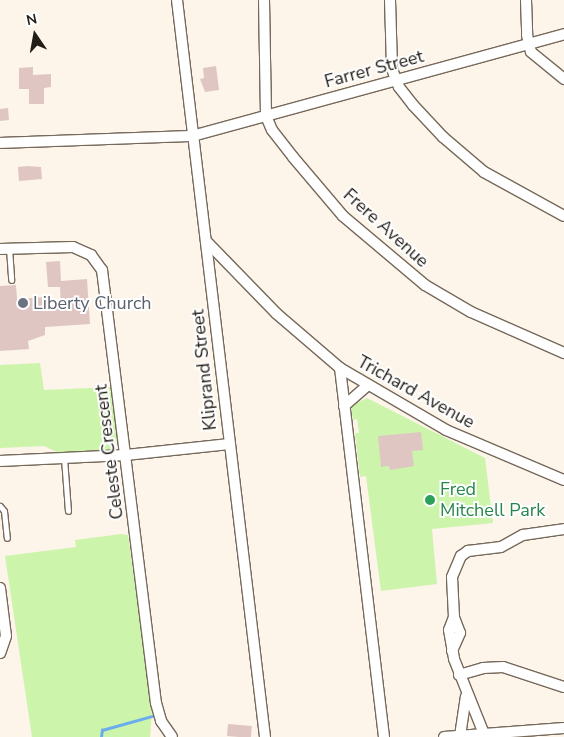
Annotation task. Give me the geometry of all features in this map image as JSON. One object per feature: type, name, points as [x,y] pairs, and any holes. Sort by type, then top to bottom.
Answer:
[{"type":"street","name":"Kliprand Street","points":[[177,0],[192,136],[207,242],[228,444],[265,737]]},
{"type":"street","name":"Frere Avenue","points":[[264,0],[266,116],[276,136],[344,216],[425,285],[471,312],[564,353]]},
{"type":"street","points":[[390,0],[390,64],[396,81],[428,122],[464,156],[506,186],[564,216]]},
{"type":"street","points":[[526,0],[528,44],[535,57],[564,79]]},
{"type":"street","name":"Farrer Street","points":[[0,143],[192,136],[564,34]]},
{"type":"street","name":"Trichard Avenue","points":[[207,242],[277,314],[340,368],[367,386],[446,430],[564,480]]},
{"type":"street","name":"Celeste Crescent","points":[[5,248],[73,247],[86,251],[99,264],[106,286],[156,702],[161,721],[172,737]]},
{"type":"street","points":[[340,368],[384,737]]},
{"type":"street","points":[[344,406],[367,386]]},
{"type":"street","points":[[0,460],[126,455],[228,444]]},
{"type":"street","points":[[484,734],[466,696],[452,651],[460,633],[454,617],[452,577],[463,553],[501,547],[527,534],[564,530]]},
{"type":"street","points":[[0,588],[6,636],[0,653]]},
{"type":"street","points":[[460,675],[483,668],[503,668],[564,686]]},
{"type":"street","points":[[460,736],[466,696]]},
{"type":"street","points":[[444,737],[564,728]]},
{"type":"lane","points":[[5,248],[11,280]]},
{"type":"lane","points":[[64,458],[68,511]]},
{"type":"lane","points":[[0,506],[4,511],[7,538]]},
{"type":"green space","points":[[40,363],[44,390],[112,387],[118,438],[112,450],[59,453],[44,446],[0,448],[0,365]]},
{"type":"green space","name":"Fred Mitchell Park","points":[[367,398],[485,458],[493,523],[432,529],[437,584],[381,591],[366,476],[360,477],[355,433],[359,433],[357,419],[353,420],[351,406]]},
{"type":"green space","points":[[121,534],[128,535],[152,710],[150,737],[32,737],[5,556],[76,547],[75,540]]},
{"type":"building","points":[[216,66],[219,90],[205,92],[200,79],[204,78],[203,68]]},
{"type":"building","points":[[33,67],[33,75],[51,74],[51,87],[44,88],[44,104],[29,104],[29,89],[19,89],[19,68]]},
{"type":"building","points":[[8,108],[9,120],[0,121],[0,109]]},
{"type":"building","points":[[18,167],[41,167],[42,179],[19,181]]},
{"type":"building","name":"Liberty Church","points":[[60,261],[61,281],[87,279],[90,324],[45,327],[45,335],[28,341],[29,349],[0,351],[0,286],[16,285],[17,299],[46,297],[47,308],[61,307],[60,287],[48,287],[46,262]]},
{"type":"building","points":[[421,432],[423,450],[412,451],[414,466],[390,470],[389,466],[381,467],[378,436]]},
{"type":"building","points":[[228,724],[252,726],[251,737],[227,736]]},
{"type":"waterway","points":[[101,737],[102,730],[152,716]]},
{"type":"place","name":"Liberty Church","points":[[23,303]]},
{"type":"place","name":"Fred Mitchell Park","points":[[430,500]]}]
